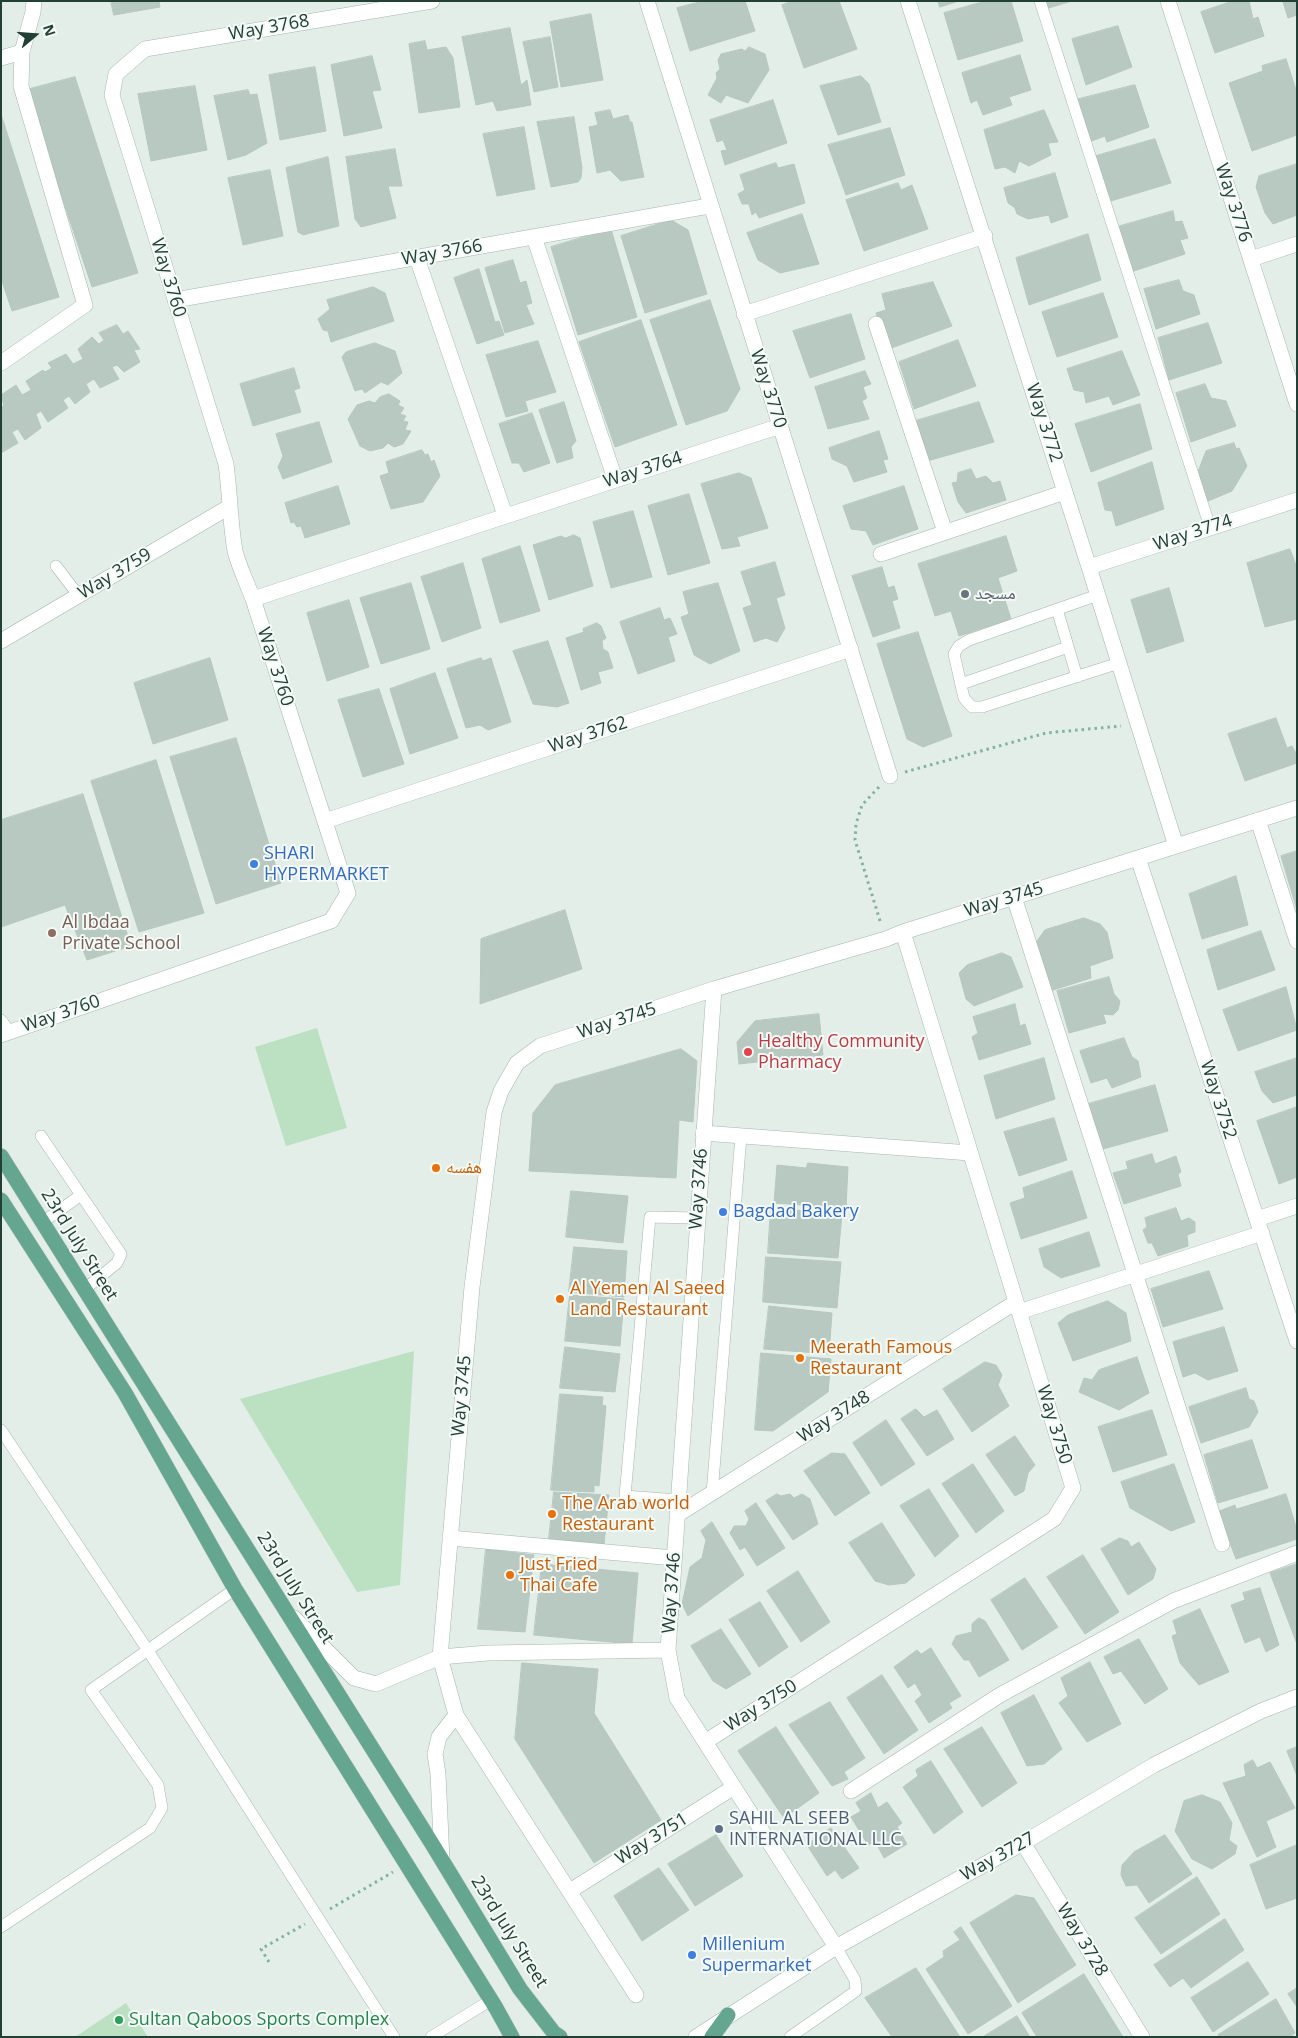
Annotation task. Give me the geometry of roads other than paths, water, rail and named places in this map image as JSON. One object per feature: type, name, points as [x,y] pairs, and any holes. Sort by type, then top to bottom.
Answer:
[{"type":"main road","name":"23rd July Street","points":[[1,1156],[442,1860],[520,1989],[554,2033],[560,2037]]},
{"type":"main road","points":[[1,1200],[125,1393],[235,1589],[491,2000],[512,2037]]},
{"type":"main road","points":[[705,2034],[728,2015]]},
{"type":"street","name":"Way 3768","points":[[116,74],[144,49],[432,1]]},
{"type":"street","name":"Way 3770","points":[[647,1],[890,776]]},
{"type":"street","name":"Way 3772","points":[[908,1],[985,236],[1176,846]]},
{"type":"street","name":"Way 3776","points":[[1168,1],[1252,259],[1292,371],[1297,404]]},
{"type":"street","points":[[1,363],[85,305],[21,86],[22,52],[34,7]]},
{"type":"street","points":[[1,58],[22,52]]},
{"type":"street","name":"Way 3760","points":[[4,1029],[331,920],[348,893],[253,599],[236,553],[229,507],[226,464],[112,94],[116,74]]},
{"type":"street","name":"Way 3766","points":[[175,300],[710,206]]},
{"type":"street","points":[[744,314],[985,236]]},
{"type":"street","points":[[534,237],[615,479]]},
{"type":"street","points":[[1252,259],[1297,244]]},
{"type":"street","points":[[417,258],[506,515]]},
{"type":"street","points":[[876,324],[945,532]]},
{"type":"street","name":"Way 3764","points":[[253,599],[780,426]]},
{"type":"street","points":[[881,554],[1066,492]]},
{"type":"street","name":"Way 3774","points":[[1089,567],[1297,500]]},
{"type":"street","name":"Way 3759","points":[[1,641],[229,507]]},
{"type":"street","name":"Way 3762","points":[[325,821],[851,649]]},
{"type":"street","name":"Way 3745","points":[[440,1657],[472,1287],[494,1112],[501,1091],[517,1062],[540,1046],[714,989],[886,939],[903,932],[1297,808]]},
{"type":"street","points":[[1258,820],[1297,940]]},
{"type":"street","name":"Way 3752","points":[[1138,858],[1297,1342]]},
{"type":"street","points":[[1014,897],[1222,1544]]},
{"type":"street","name":"Way 3750","points":[[705,1742],[1054,1519],[1073,1488],[903,932]]},
{"type":"street","name":"Way 3746","points":[[714,989],[668,1650],[677,1698],[836,1947]]},
{"type":"street","name":"Way 3746","points":[[703,1133],[970,1153]]},
{"type":"street","name":"Way 3748","points":[[678,1508],[712,1494],[1017,1307],[1136,1274],[1260,1226],[1297,1206]]},
{"type":"street","points":[[450,1538],[674,1558]]},
{"type":"street","points":[[851,1791],[1000,1694],[1164,1606],[1297,1553]]},
{"type":"street","points":[[286,1610],[354,1678],[376,1684],[440,1657],[488,1653],[668,1650]]},
{"type":"street","points":[[440,1657],[456,1715],[636,1995]]},
{"type":"street","name":"Way 3727","points":[[728,2015],[836,1947],[1023,1843],[1154,1765],[1261,1711],[1297,1697]]},
{"type":"street","points":[[442,1860],[438,1774],[435,1754],[439,1737],[456,1715]]},
{"type":"street","name":"Way 3751","points":[[570,1892],[734,1787]]},
{"type":"street","name":"Way 3728","points":[[1023,1843],[1142,2037]]},
{"type":"street","points":[[688,2037],[705,2034]]},
{"type":"lane","points":[[1040,1],[1210,527]]},
{"type":"lane","points":[[56,566],[79,596]]},
{"type":"lane","points":[[1098,595],[969,640],[960,646],[954,654],[964,698],[972,707],[982,707],[1119,663]]},
{"type":"lane","points":[[1057,610],[1078,677]]},
{"type":"lane","points":[[961,684],[1068,647]]},
{"type":"lane","points":[[41,1136],[121,1254],[117,1263],[85,1289]]},
{"type":"lane","points":[[712,1494],[741,1136]]},
{"type":"lane","points":[[42,1222],[81,1194]]},
{"type":"lane","points":[[678,1508],[625,1496],[650,1217],[697,1218]]},
{"type":"lane","points":[[1,1430],[147,1650],[394,2037]]},
{"type":"lane","points":[[1,1926],[150,1828],[162,1808],[158,1785],[91,1690],[235,1589]]},
{"type":"lane","points":[[790,2037],[856,1991],[856,1980],[836,1947]]},
{"type":"lane","points":[[431,2037],[491,2000]]},
{"type":"place","name":"مسجد","points":[[965,594]]},
{"type":"place","name":"SHARI HYPERMARKET","points":[[254,864]]},
{"type":"place","name":"Al Ibdaa Private School","points":[[52,933]]},
{"type":"place","name":"Healthy Community Pharmacy","points":[[748,1052]]},
{"type":"place","name":"هفسه","points":[[436,1168]]},
{"type":"place","name":"Bagdad Bakery","points":[[723,1212]]},
{"type":"place","name":"Al Yemen Al Saeed Land Restaurant","points":[[560,1299]]},
{"type":"place","name":"Meerath Famous Restaurant","points":[[800,1358]]},
{"type":"place","name":"The Arab world Restaurant","points":[[552,1514]]},
{"type":"place","name":"Just Fried Thai Cafe","points":[[510,1575]]},
{"type":"place","name":"SAHIL AL SEEB INTERNATIONAL LLC","points":[[719,1829]]},
{"type":"place","name":"Millenium Supermarket","points":[[692,1955]]},
{"type":"place","name":"Sultan Qaboos Sports Complex","points":[[119,2020]]}]
